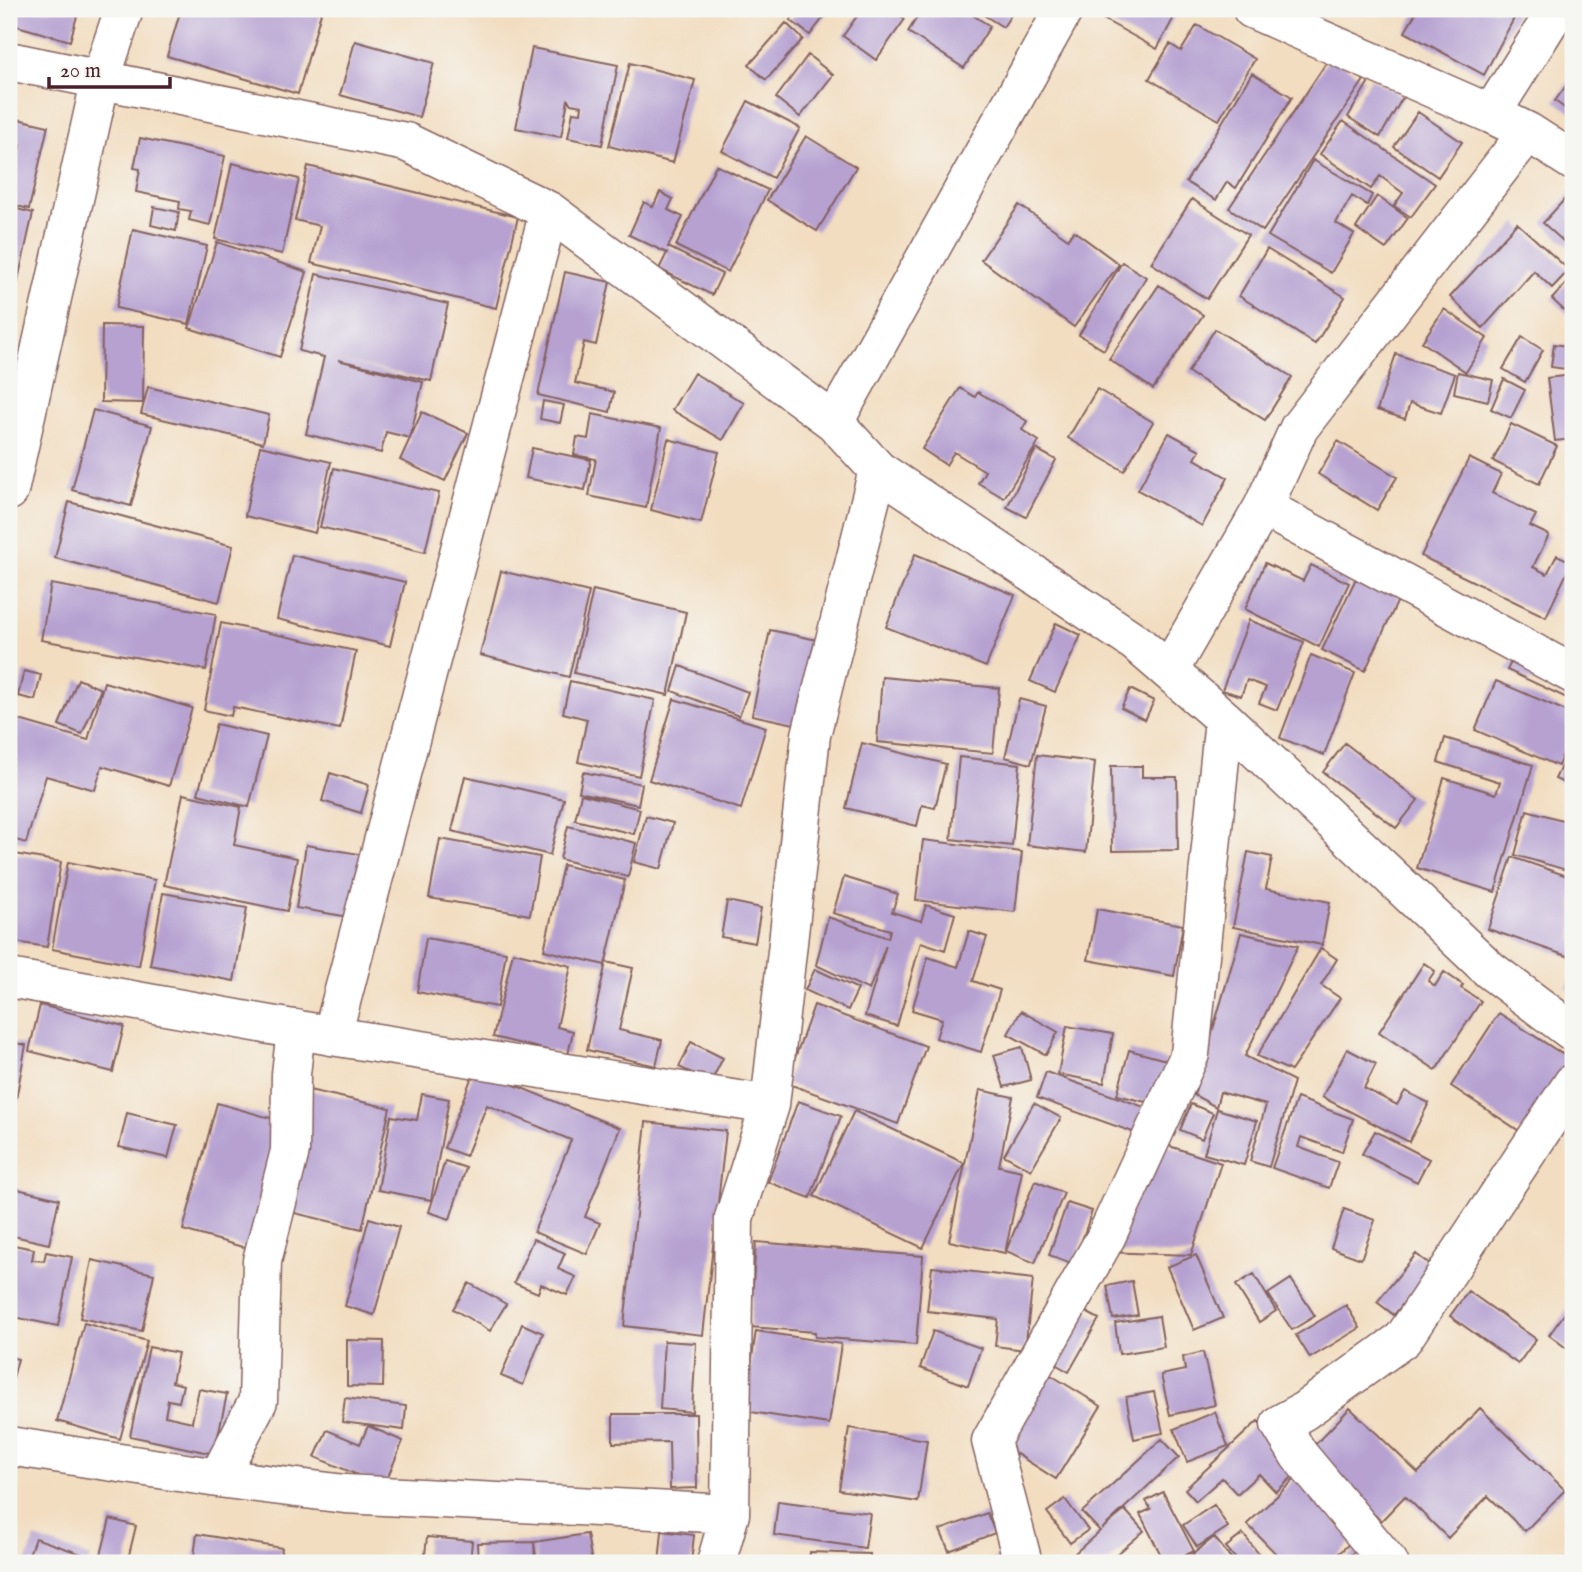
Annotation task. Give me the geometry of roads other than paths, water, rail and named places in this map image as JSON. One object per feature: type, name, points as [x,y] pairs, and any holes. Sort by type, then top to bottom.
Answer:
[{"type":"street","points":[[9,491],[101,78],[124,9]]},
{"type":"street","points":[[834,422],[1064,9]]},
{"type":"street","points":[[1252,9],[1491,114],[1528,132],[1573,161]]},
{"type":"street","points":[[1491,114],[1557,9]]},
{"type":"street","points":[[9,61],[406,142],[549,211],[834,422],[878,470],[1135,642],[1224,719],[1490,970],[1573,1032]]},
{"type":"street","points":[[1169,671],[1263,507],[1299,428],[1528,132]]},
{"type":"street","points":[[218,1478],[258,1401],[262,1261],[290,1151],[291,1074],[314,1032],[549,211]]},
{"type":"street","points":[[716,1563],[730,1514],[734,1218],[770,1105],[811,735],[878,470]]},
{"type":"street","points":[[1263,507],[1573,674]]},
{"type":"street","points":[[1023,1563],[991,1441],[1106,1237],[1190,1054],[1224,719]]},
{"type":"street","points":[[9,978],[314,1032],[770,1105]]},
{"type":"street","points":[[1389,1563],[1299,1455],[1279,1424],[1304,1410],[1403,1339],[1573,1083]]},
{"type":"street","points":[[9,1446],[218,1478],[345,1494],[730,1514]]}]
